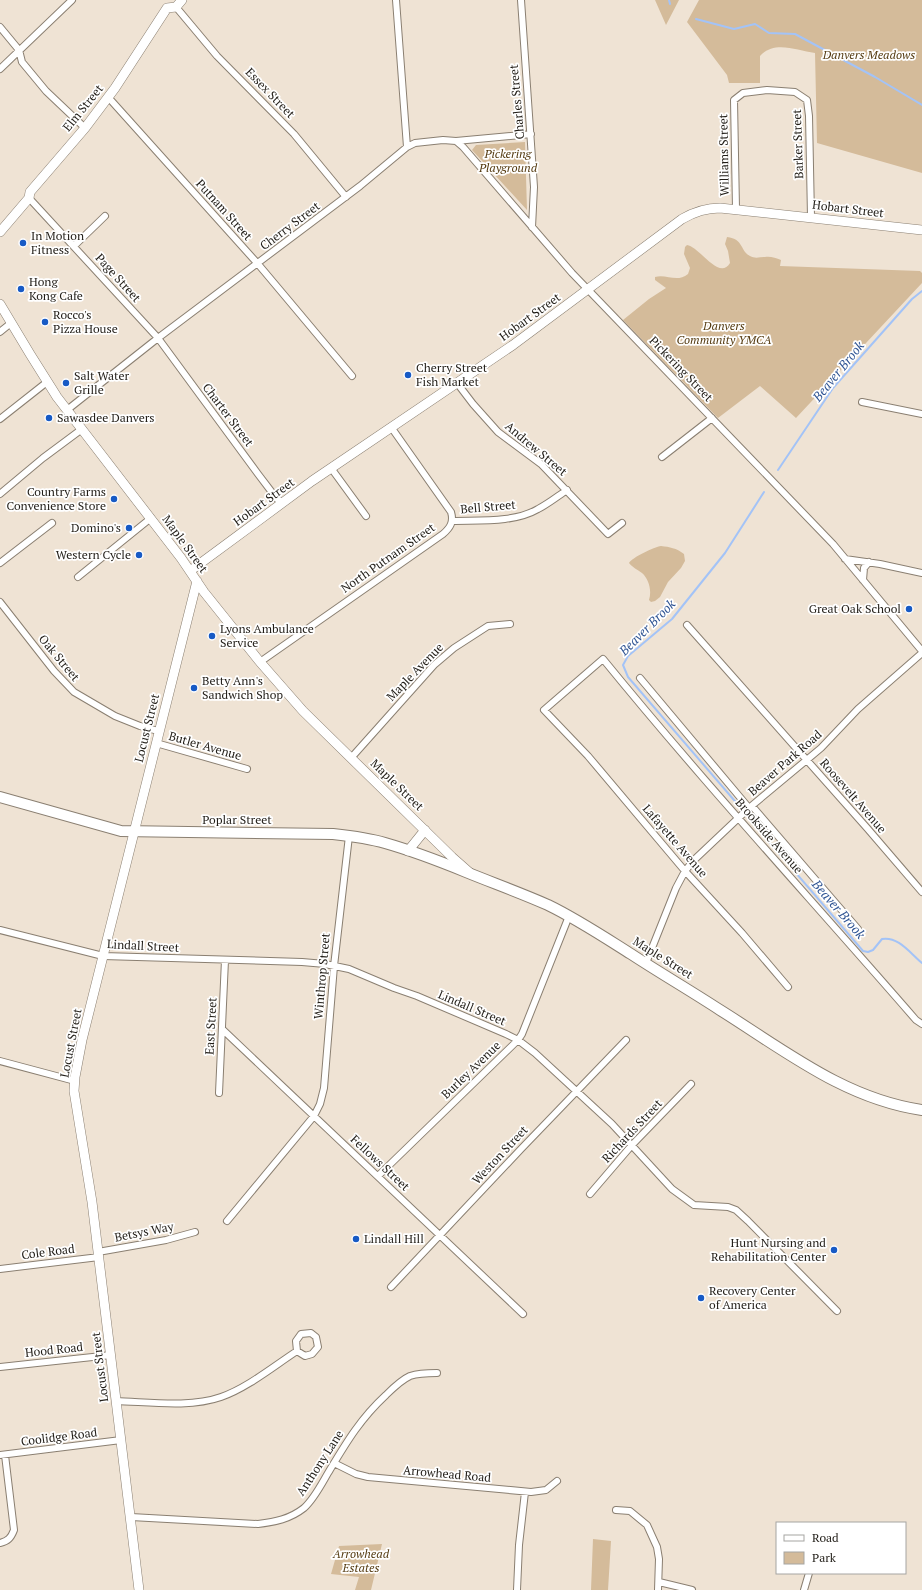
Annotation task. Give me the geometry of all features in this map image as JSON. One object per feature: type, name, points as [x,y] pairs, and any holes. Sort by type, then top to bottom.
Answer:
[{"type":"main road","name":"Elm Street","points":[[0,232],[29,198],[30,192],[85,128],[171,5],[182,0]]},
{"type":"main road","name":"Hobart Street","points":[[190,572],[283,502],[513,345],[682,219],[695,212],[711,208],[736,209],[922,230]]},
{"type":"main road","name":"Maple Street","points":[[0,304],[47,382],[67,410],[260,662],[303,712],[452,857],[472,874],[549,906],[569,916],[646,963],[801,1062],[829,1078],[860,1094],[884,1103],[922,1110]]},
{"type":"main road","name":"Locust Street","points":[[139,1590],[92,1202],[75,1101],[75,1081],[82,1040],[158,731],[197,581]]},
{"type":"main road","name":"Poplar Street","points":[[0,797],[121,831],[333,834],[349,836],[385,843],[408,850],[472,874]]},
{"type":"main road","points":[[408,850],[425,830]]},
{"type":"street","points":[[0,69],[72,0]]},
{"type":"street","points":[[396,0],[407,147],[415,143],[443,140],[456,141],[531,134]]},
{"type":"street","name":"Charles Street","points":[[521,0],[534,187],[532,226]]},
{"type":"street","name":"Essex Street","points":[[171,5],[217,56],[294,134],[346,197]]},
{"type":"street","points":[[0,27],[19,50],[22,62],[46,91],[85,128]]},
{"type":"street","name":"Barker Street","points":[[734,100],[743,93],[767,90],[795,92],[807,100],[809,116],[811,217]]},
{"type":"street","name":"Putnam Street","points":[[108,97],[258,264],[352,376]]},
{"type":"street","name":"Williams Street","points":[[734,100],[736,209]]},
{"type":"street","name":"Pickering Street","points":[[456,141],[476,161],[588,290],[712,418],[845,559],[922,652]]},
{"type":"street","name":"Cherry Street","points":[[67,410],[158,338],[346,197],[407,147]]},
{"type":"street","name":"Page Street","points":[[29,198],[158,338]]},
{"type":"street","points":[[74,246],[105,216]]},
{"type":"street","points":[[0,332],[11,323]]},
{"type":"street","name":"Charter Street","points":[[158,338],[258,474],[278,499],[283,502]]},
{"type":"street","points":[[0,419],[47,382]]},
{"type":"street","name":"Andrew Street","points":[[457,383],[473,404],[498,432],[541,464],[608,534],[622,524]]},
{"type":"street","points":[[862,402],[922,414]]},
{"type":"street","points":[[662,457],[712,418]]},
{"type":"street","points":[[391,427],[451,512],[453,517],[452,521]]},
{"type":"street","points":[[0,494],[43,458],[82,429]]},
{"type":"street","points":[[331,468],[366,516]]},
{"type":"street","name":"Bell Street","points":[[452,521],[508,518],[524,515],[538,510],[567,490]]},
{"type":"street","points":[[78,577],[151,518]]},
{"type":"street","name":"North Putnam Street","points":[[260,662],[443,534],[448,530],[452,521]]},
{"type":"street","points":[[0,563],[52,523]]},
{"type":"street","points":[[845,559],[869,562],[922,573]]},
{"type":"street","points":[[863,580],[864,568],[869,562]]},
{"type":"street","name":"Oak Street","points":[[0,602],[54,671],[74,692],[115,716],[140,726],[158,731]]},
{"type":"street","name":"Maple Avenue","points":[[351,758],[434,665],[454,648],[488,626],[510,624]]},
{"type":"street","name":"Roosevelt Avenue","points":[[687,625],[922,892]]},
{"type":"street","name":"Beaver Park Road","points":[[646,963],[676,888],[685,871],[694,860],[738,818],[807,760],[845,724],[858,709],[922,652]]},
{"type":"street","name":"Brookside Avenue","points":[[544,710],[603,659],[646,712],[738,818],[916,1020],[922,1024]]},
{"type":"street","name":"Brookside Avenue","points":[[640,678],[858,929]]},
{"type":"street","name":"Lafayette Avenue","points":[[544,710],[588,756],[685,871],[742,933],[788,987]]},
{"type":"street","name":"Butler Avenue","points":[[156,743],[247,769]]},
{"type":"street","name":"Winthrop Street","points":[[227,1220],[314,1116],[320,1104],[324,1088],[334,966],[349,836]]},
{"type":"street","name":"Burley Avenue","points":[[378,1176],[518,1040],[522,1034],[569,916]]},
{"type":"street","name":"Lindall Street","points":[[0,930],[103,956],[302,962],[349,969],[506,1034],[518,1040],[535,1052],[632,1145],[672,1188],[694,1204],[728,1207],[736,1210],[748,1220],[837,1311]]},
{"type":"street","name":"East Street","points":[[219,1093],[225,960]]},
{"type":"street","name":"Fellows Street","points":[[222,1029],[523,1314]]},
{"type":"street","name":"Weston Street","points":[[391,1287],[626,1040]]},
{"type":"street","points":[[0,1061],[75,1081]]},
{"type":"street","name":"Richards Street","points":[[590,1194],[632,1145],[691,1084]]},
{"type":"street","name":"Betsys Way","points":[[98,1254],[166,1240],[195,1232]]},
{"type":"street","name":"Cole Road","points":[[0,1269],[98,1254]]},
{"type":"street","points":[[116,1401],[193,1402],[216,1398],[235,1391],[297,1350]]},
{"type":"street","name":"Hood Road","points":[[0,1367],[111,1355]]},
{"type":"street","name":"Anthony Lane","points":[[131,1517],[258,1524],[279,1521],[295,1514],[308,1503],[351,1434],[367,1413],[394,1387],[411,1376],[424,1373],[437,1373]]},
{"type":"street","name":"Coolidge Road","points":[[3,1455],[121,1440]]},
{"type":"street","points":[[0,1543],[7,1541],[12,1537],[14,1530],[3,1455]]},
{"type":"street","name":"Arrowhead Road","points":[[334,1463],[350,1472],[368,1477],[525,1492],[543,1492],[551,1488],[557,1481]]},
{"type":"street","points":[[517,1590],[519,1545],[525,1492]]},
{"type":"street","points":[[616,1510],[630,1511],[647,1525],[656,1546],[659,1559],[658,1590]]},
{"type":"street","points":[[804,1590],[808,1574]]},
{"type":"street","points":[[659,1582],[692,1590]]},
{"type":"green space","points":[[655,0],[679,0],[666,25]]},
{"type":"green space","name":"Danvers Meadows","points":[[699,0],[922,0],[922,173],[817,143],[815,53],[786,47],[772,48],[760,56],[760,83],[729,83],[727,75],[687,22]]},
{"type":"green space","name":"Pickering Playground","points":[[525,142],[527,210],[472,150],[476,145]]},
{"type":"green space","name":"Danvers Community YMCA","points":[[727,237],[736,240],[747,254],[752,257],[769,257],[781,260],[780,266],[920,271],[922,273],[922,283],[796,418],[760,386],[718,418],[623,320],[649,299],[666,288],[655,280],[655,277],[680,278],[688,274],[690,268],[684,254],[685,247],[687,245],[698,251],[715,266],[720,268],[726,267],[730,263],[725,244]]},
{"type":"green space","points":[[661,546],[673,548],[681,552],[684,554],[685,561],[681,568],[668,582],[660,597],[651,602],[649,600],[650,589],[646,578],[629,563],[644,553]]},
{"type":"green space","points":[[593,1539],[611,1541],[608,1590],[591,1590]]},
{"type":"green space","name":"Arrowhead Estates","points":[[382,1544],[371,1590],[355,1590],[359,1577],[331,1574],[339,1546]]},
{"type":"waterway","name":"Beaver Brook","points":[[669,0],[670,4]]},
{"type":"waterway","name":"Beaver Brook","points":[[696,19],[734,29],[755,24],[769,33],[795,34],[875,77],[922,105]]},
{"type":"waterway","name":"Beaver Brook","points":[[778,470],[833,388],[912,299],[922,291]]},
{"type":"waterway","name":"Beaver Brook","points":[[740,807],[628,677],[623,665],[628,656],[672,619],[725,553],[764,492]]},
{"type":"waterway","name":"Beaver Brook","points":[[753,823],[863,951],[868,952],[873,950],[882,939],[893,940],[904,946],[922,963]]},
{"type":"place","name":"In Motion Fitness","points":[[23,243]]},
{"type":"place","name":"Hong Kong Cafe","points":[[21,289]]},
{"type":"place","name":"Rocco's Pizza House","points":[[45,322]]},
{"type":"place","name":"Cherry Street Fish Market","points":[[408,375]]},
{"type":"place","name":"Salt Water Grille","points":[[66,383]]},
{"type":"place","name":"Sawasdee Danvers","points":[[49,418]]},
{"type":"place","name":"Country Farms Convenience Store","points":[[114,499]]},
{"type":"place","name":"Domino's","points":[[129,528]]},
{"type":"place","name":"Western Cycle","points":[[139,555]]},
{"type":"place","name":"Great Oak School","points":[[909,609]]},
{"type":"place","name":"Lyons Ambulance Service","points":[[212,636]]},
{"type":"place","name":"Betty Ann's Sandwich Shop","points":[[194,688]]},
{"type":"place","name":"Lindall Hill","points":[[356,1239]]},
{"type":"place","name":"Hunt Nursing and Rehabilitation Center","points":[[834,1250]]},
{"type":"place","name":"Recovery Center of America","points":[[701,1298]]}]
